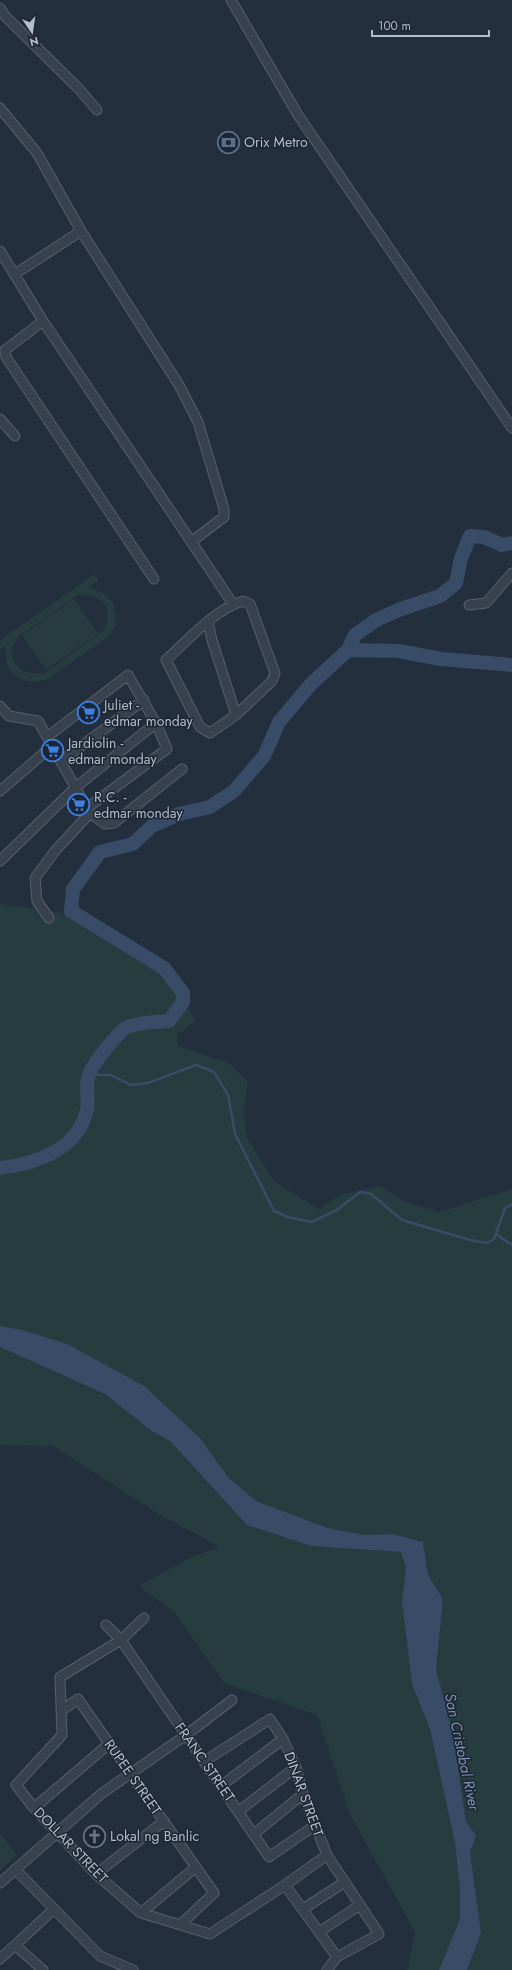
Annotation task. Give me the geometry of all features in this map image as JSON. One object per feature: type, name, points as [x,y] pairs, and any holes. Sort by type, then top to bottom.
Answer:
[{"type":"street","points":[[231,0],[298,115],[512,428]]},
{"type":"street","points":[[0,8],[6,16],[79,89],[97,110]]},
{"type":"street","points":[[0,108],[37,153],[81,231],[179,385],[198,422],[224,509],[224,517],[191,542]]},
{"type":"street","points":[[15,274],[81,231]]},
{"type":"street","points":[[0,251],[43,321],[234,604]]},
{"type":"street","points":[[43,321],[5,350],[6,357],[154,579]]},
{"type":"street","points":[[0,419],[15,436]]},
{"type":"street","points":[[468,605],[486,603],[512,573]]},
{"type":"street","points":[[243,601],[250,604],[275,673],[272,680],[236,715],[210,733],[200,726],[166,660],[208,622],[234,604],[243,601]]},
{"type":"street","points":[[208,622],[212,640],[236,715]]},
{"type":"street","points":[[47,737],[128,675],[144,700],[167,749],[88,811],[35,878],[36,901],[49,918]]},
{"type":"street","points":[[61,761],[144,700]]},
{"type":"street","points":[[0,706],[9,716],[38,721],[88,811],[105,824],[114,823],[182,769]]},
{"type":"street","points":[[0,861],[76,787],[156,723]]},
{"type":"street","points":[[0,791],[52,746]]},
{"type":"street","name":"DOLLAR STREET","points":[[144,1618],[121,1640],[60,1677],[62,1735],[16,1785],[34,1808],[96,1874],[141,1913],[210,1934],[286,1885],[327,1855]]},
{"type":"street","name":"FRANC STREET","points":[[106,1625],[121,1640],[270,1857],[314,1826]]},
{"type":"street","name":"RUPEE STREET","points":[[60,1711],[78,1699],[214,1893],[180,1925]]},
{"type":"street","points":[[0,1883],[56,1832],[101,1794],[132,1774],[232,1700]]},
{"type":"street","name":"DINAR STREET","points":[[205,1761],[270,1719],[283,1739],[296,1767],[314,1826],[327,1855],[379,1934],[337,1957]]},
{"type":"street","points":[[221,1786],[283,1739]]},
{"type":"street","points":[[34,1808],[110,1743]]},
{"type":"street","points":[[239,1811],[296,1767]]},
{"type":"street","points":[[254,1834],[303,1794]]},
{"type":"street","points":[[96,1874],[164,1821]]},
{"type":"street","points":[[141,1913],[196,1867]]},
{"type":"street","points":[[15,1869],[100,1956],[131,1970]]},
{"type":"street","points":[[303,1909],[344,1882]]},
{"type":"street","points":[[286,1885],[337,1957],[327,1970]]},
{"type":"street","points":[[319,1932],[360,1905]]},
{"type":"street","points":[[0,1959],[16,1946],[54,1909]]},
{"type":"street","points":[[16,1946],[43,1970]]},
{"type":"green space","points":[[95,574],[99,580],[89,587],[106,594],[114,605],[116,622],[114,629],[109,636],[48,679],[30,681],[16,676],[7,664],[6,646],[0,650],[0,640]],"holes":[[[78,595],[93,596],[102,601],[107,609],[107,623],[103,631],[45,673],[36,674],[27,672],[16,665],[12,659],[12,652],[14,644],[19,636]]]},
{"type":"green space","points":[[74,599],[98,634],[46,670],[22,635]]},
{"type":"green space","points":[[0,904],[63,913],[91,923],[164,968],[196,1021],[177,1035],[178,1046],[228,1063],[248,1081],[244,1111],[247,1138],[274,1181],[319,1209],[341,1194],[380,1186],[403,1201],[439,1212],[512,1189],[512,1970],[467,1970],[481,1933],[470,1852],[476,1836],[466,1821],[452,1729],[436,1670],[443,1599],[428,1575],[423,1542],[393,1534],[363,1535],[328,1528],[256,1501],[228,1477],[22,1330],[0,1326],[0,1168],[16,1166],[29,1162],[0,1167]],"holes":[[[88,1080],[87,1109],[81,1127]]]},
{"type":"green space","points":[[0,1347],[105,1394],[153,1432],[170,1441],[247,1525],[311,1546],[401,1552],[406,1567],[402,1601],[412,1684],[430,1729],[455,1843],[460,1889],[460,1919],[439,1970],[407,1970],[415,1932],[350,1814],[317,1715],[224,1683],[175,1613],[139,1586],[191,1557],[220,1547],[160,1515],[53,1446],[0,1445]]},
{"type":"green space","points":[[0,1833],[17,1855],[0,1871]]},
{"type":"water","points":[[0,1326],[22,1330],[67,1344],[144,1386],[200,1438],[228,1477],[256,1501],[328,1528],[363,1535],[393,1534],[423,1542],[428,1575],[443,1599],[436,1670],[452,1729],[466,1821],[476,1836],[470,1852],[481,1933],[467,1970],[439,1970],[460,1919],[460,1889],[455,1843],[430,1729],[412,1684],[402,1601],[406,1567],[401,1552],[311,1546],[247,1525],[170,1441],[153,1432],[105,1394],[0,1347]]},
{"type":"waterway","points":[[0,1168],[28,1163],[41,1158],[54,1152],[75,1135],[82,1123],[87,1109],[87,1083],[91,1071],[112,1042],[123,1030],[132,1025],[169,1021],[183,1002],[183,993],[164,968],[71,911],[73,889],[100,852],[133,844],[152,826],[179,814],[210,807],[234,791],[264,756],[279,722],[311,684],[348,650],[355,635],[376,620],[401,609],[440,596],[456,583],[461,558],[470,536],[484,537],[502,545],[512,543]]},
{"type":"waterway","points":[[348,650],[399,651],[441,659],[512,665]]},
{"type":"waterway","points":[[88,1075],[111,1075],[131,1085],[148,1083],[196,1065],[214,1072],[228,1095],[235,1134],[274,1211],[288,1217],[312,1222],[337,1210],[360,1192],[371,1194],[402,1220],[470,1240],[487,1243],[494,1239],[505,1208],[512,1204]]},
{"type":"waterway","points":[[496,1234],[512,1245]]},
{"type":"place","name":"Orix Metro","points":[[228,142]]},
{"type":"place","name":"Juliet - edmar monday","points":[[89,713]]},
{"type":"place","name":"Jardiolin - edmar monday","points":[[52,751]]},
{"type":"place","name":"R.C. - edmar monday","points":[[79,805]]},
{"type":"place","name":"Lokal ng Banlic","points":[[95,1836]]},
{"type":"water label","name":"San Cristobal River","points":[[462,1752]]}]
